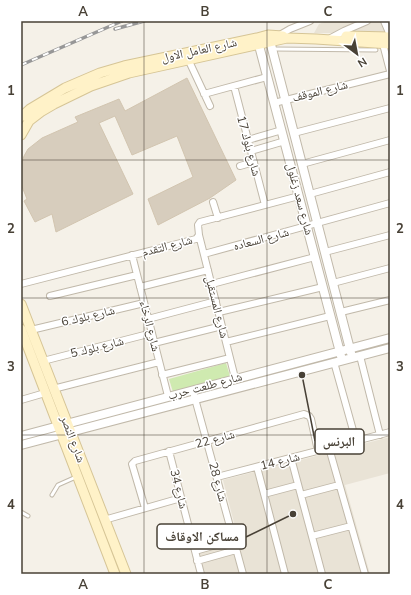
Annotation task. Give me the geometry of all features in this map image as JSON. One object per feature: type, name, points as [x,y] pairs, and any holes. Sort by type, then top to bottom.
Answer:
[{"type":"main road","name":"شارع العامل الاول","points":[[23,118],[30,109],[65,88],[100,73],[124,66],[258,41],[270,42],[293,38],[331,38],[389,32]]},
{"type":"main road","name":"شارع العامل الاول","points":[[270,42],[278,36],[331,38],[386,44]]},
{"type":"main road","name":"شارع العامل الاول","points":[[23,118],[42,111],[68,96],[104,81],[129,73],[258,41]]},
{"type":"main road","points":[[21,135],[23,118]]},
{"type":"main road","name":"شارع النصر","points":[[21,304],[43,361],[49,391]]},
{"type":"main road","name":"شارع النصر","points":[[22,334],[49,391],[126,574]]},
{"type":"main road","name":"شارع النصر","points":[[64,429],[78,477],[114,570]]},
{"type":"main road","points":[[114,570],[122,563]]},
{"type":"street","points":[[278,36],[290,29],[310,21]]},
{"type":"street","points":[[331,38],[367,21]]},
{"type":"street","points":[[384,21],[389,32]]},
{"type":"street","name":"شارع سعد زغلول","points":[[258,41],[323,287],[339,351],[338,361]]},
{"type":"street","name":"شارع سعد زغلول","points":[[270,42],[340,312],[350,348],[356,357]]},
{"type":"street","points":[[386,44],[390,71]]},
{"type":"street","points":[[188,59],[210,106]]},
{"type":"street","name":"شارع الموقف","points":[[274,103],[390,74]]},
{"type":"street","points":[[204,94],[267,77]]},
{"type":"street","name":"شارع بلوك 17","points":[[234,86],[265,205]]},
{"type":"street","points":[[294,133],[390,108]]},
{"type":"street","points":[[248,140],[282,130]]},
{"type":"street","points":[[302,164],[390,140]]},
{"type":"street","points":[[251,151],[285,141]]},
{"type":"street","points":[[240,166],[254,162]]},
{"type":"street","points":[[310,194],[390,172]]},
{"type":"street","name":"شارع التقدم","points":[[21,284],[196,239],[199,235],[198,225],[200,222],[299,196]]},
{"type":"street","points":[[213,202],[218,218]]},
{"type":"street","name":"شارع السعاده","points":[[204,254],[390,203]]},
{"type":"street","name":"شارع المستقبل","points":[[199,235],[235,378]]},
{"type":"street","points":[[325,252],[390,235]]},
{"type":"street","name":"شارع الرخاء","points":[[132,256],[168,396]]},
{"type":"street","points":[[212,284],[315,257]]},
{"type":"street","points":[[333,283],[390,268]]},
{"type":"street","points":[[140,287],[208,270]]},
{"type":"street","points":[[50,296],[137,275]]},
{"type":"street","points":[[219,312],[323,287]]},
{"type":"street","points":[[340,312],[390,300]]},
{"type":"street","points":[[148,318],[216,301]]},
{"type":"street","name":"شارع بلوك 6","points":[[31,330],[144,303]]},
{"type":"street","points":[[226,342],[330,316]]},
{"type":"street","points":[[154,343],[222,326]]},
{"type":"street","name":"شارع بلوك 5","points":[[43,361],[152,333]]},
{"type":"street","name":"شارع طلعت حرب","points":[[21,445],[64,429],[168,396],[390,338]]},
{"type":"street","name":"شارع طلعت حرب","points":[[21,436],[64,429],[196,399],[390,348]]},
{"type":"street","points":[[356,357],[380,435]]},
{"type":"street","points":[[162,375],[230,358]]},
{"type":"street","points":[[338,361],[356,441]]},
{"type":"street","points":[[21,400],[49,391],[159,362]]},
{"type":"street","name":"شارع 28","points":[[193,390],[243,574]]},
{"type":"street","name":"شارع 22","points":[[145,508],[132,463],[135,461],[304,414],[311,418],[318,451]]},
{"type":"street","name":"شارع 14","points":[[217,477],[390,432]]},
{"type":"street","points":[[329,448],[365,574]]},
{"type":"street","name":"شارع 34","points":[[169,451],[201,574]]},
{"type":"street","points":[[291,458],[322,574]]},
{"type":"street","points":[[257,467],[284,574]]},
{"type":"street","points":[[264,494],[298,485]]},
{"type":"street","points":[[301,494],[339,485]]},
{"type":"street","points":[[104,520],[181,498]]},
{"type":"street","points":[[312,536],[351,526]]},
{"type":"street","points":[[195,551],[234,540]]},
{"type":"street","points":[[197,561],[236,550]]},
{"type":"lane","points":[[270,42],[376,50]]},
{"type":"lane","points":[[52,495],[58,485],[78,477]]},
{"type":"lane","points":[[21,512],[28,516]]},
{"type":"shaded area","points":[[327,21],[390,21],[390,33],[314,33],[319,24]]},
{"type":"shaded area","points":[[390,437],[390,473],[345,485],[370,574],[198,574],[192,555],[239,542],[223,480]]},
{"type":"green space","points":[[226,363],[230,376],[173,392],[169,379]]},
{"type":"building","points":[[187,78],[236,180],[210,198],[158,225],[148,199],[193,177],[177,136],[132,155],[115,116],[99,123],[133,194],[56,232],[52,214],[35,222],[24,201],[27,199],[21,184],[21,166],[28,149],[42,138],[78,122],[75,117],[119,99],[125,111]]},
{"type":"railway","points":[[21,65],[122,21]]},
{"type":"railway","points":[[115,29],[144,21]]},
{"type":"place","name":"البرنس","points":[[302,375]]},
{"type":"place","name":"مساكن الاوقاف","points":[[293,514]]}]
